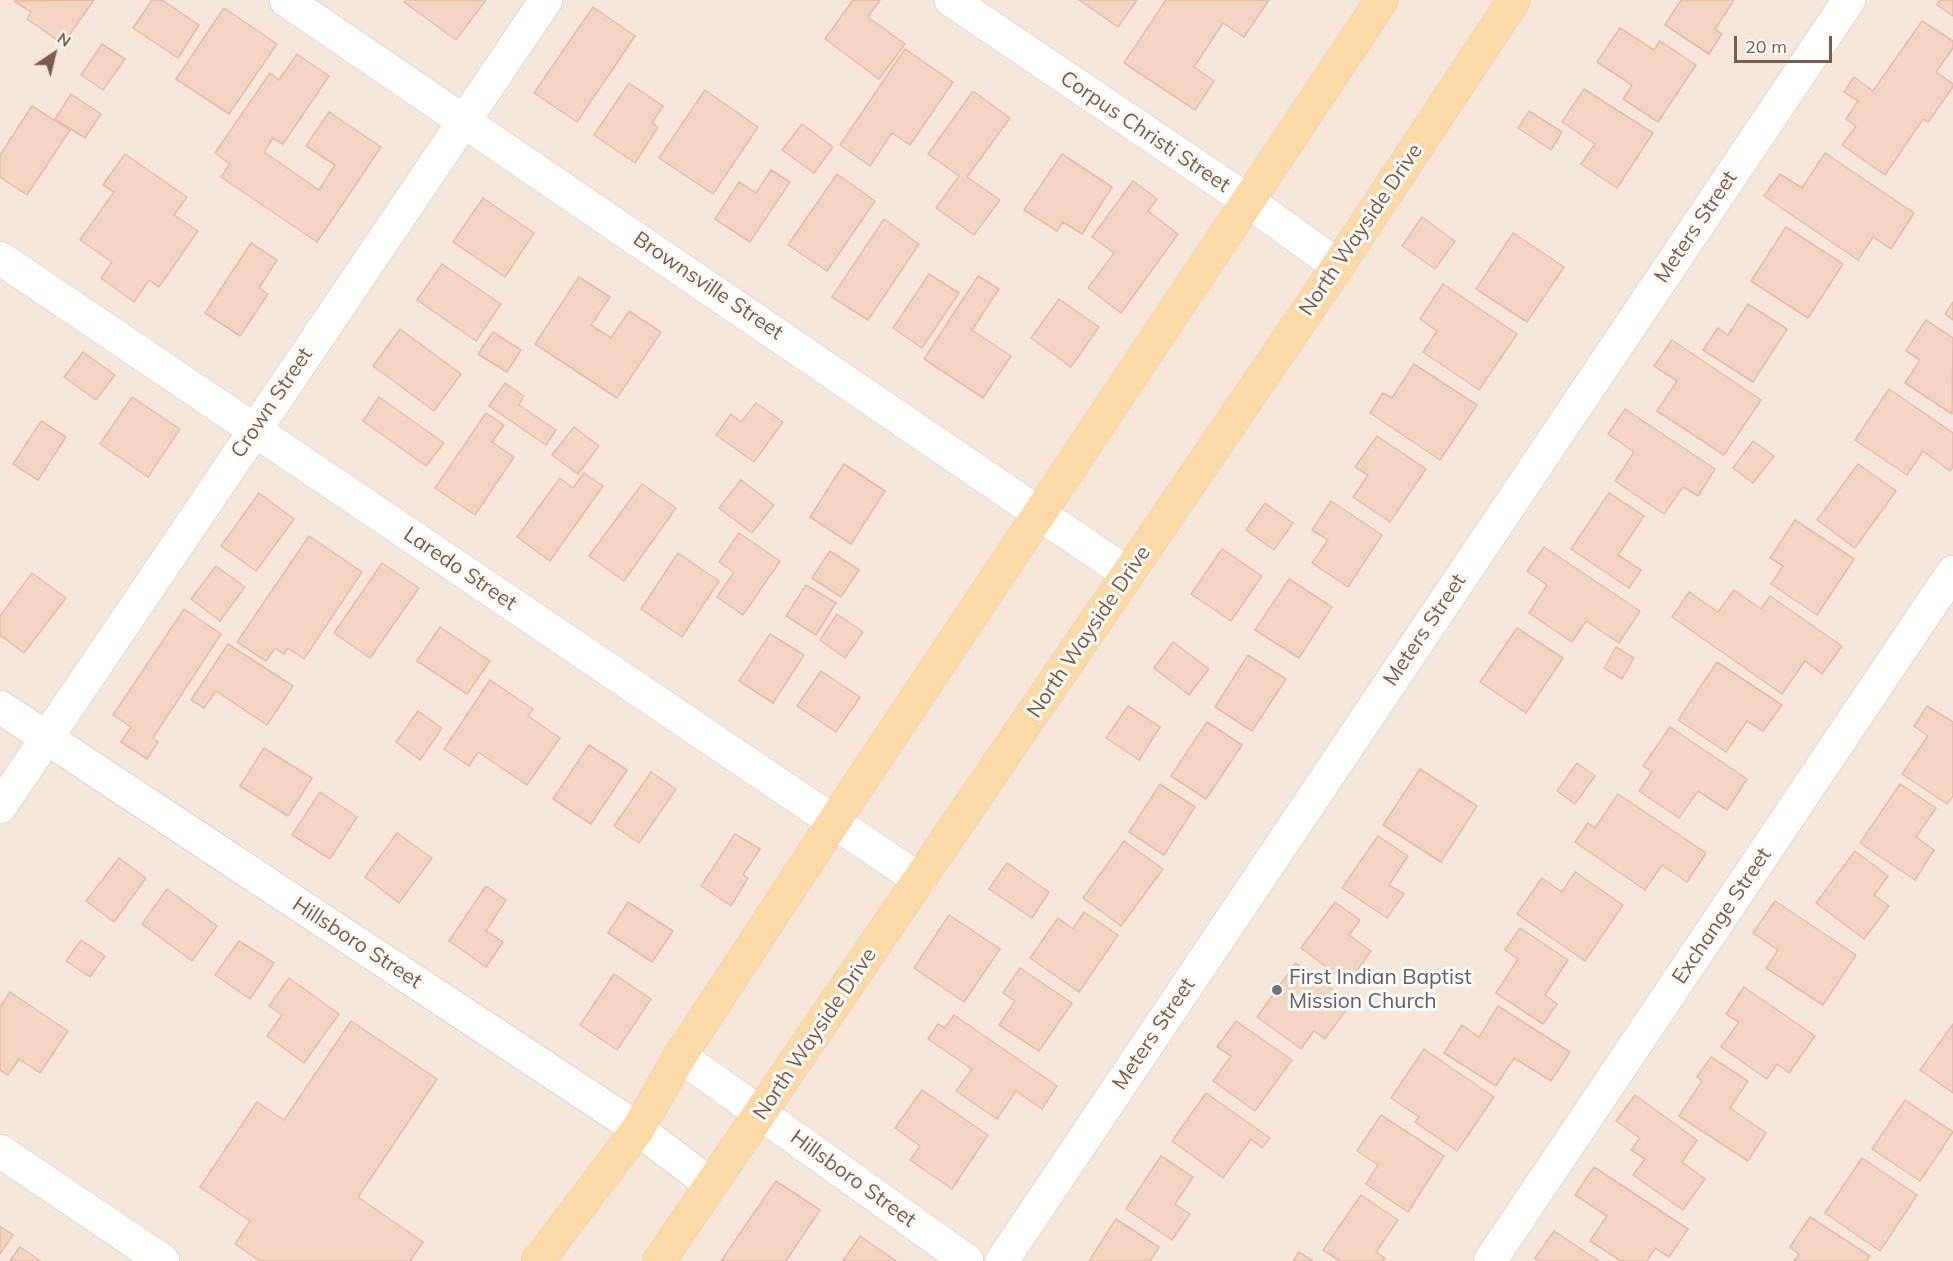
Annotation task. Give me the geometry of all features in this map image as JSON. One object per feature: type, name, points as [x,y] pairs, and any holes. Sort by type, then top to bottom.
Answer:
[{"type":"main road","points":[[538,1261],[638,1129],[680,1056],[833,823],[1382,0]]},
{"type":"main road","name":"North Wayside Drive","points":[[660,1261],[710,1184],[761,1113],[1338,266],[1514,0]]},
{"type":"street","name":"Brownsville Street","points":[[286,0],[1039,511],[1128,574]]},
{"type":"street","name":"Crown Street","points":[[0,807],[254,428],[466,121],[546,0]]},
{"type":"street","name":"Corpus Christi Street","points":[[951,0],[1248,201],[1338,266]]},
{"type":"street","name":"Meters Street","points":[[1002,1261],[1849,0]]},
{"type":"street","name":"Laredo Street","points":[[0,258],[920,880]]},
{"type":"street","name":"Exchange Street","points":[[1490,1261],[1953,572]]},
{"type":"street","name":"Hillsboro Street","points":[[0,707],[638,1129],[710,1184]]},
{"type":"street","name":"Hillsboro Street","points":[[680,1056],[967,1261]]},
{"type":"street","points":[[0,1151],[163,1261]]},
{"type":"shaded area","points":[[0,0],[1953,0],[1953,1261],[0,1261]]},
{"type":"building","points":[[94,0],[63,44],[27,19],[31,12],[14,1]]},
{"type":"building","points":[[152,0],[162,0],[199,25],[178,58],[133,28]]},
{"type":"building","points":[[406,0],[486,0],[456,40],[404,2]]},
{"type":"building","points":[[853,0],[880,0],[868,17],[905,44],[879,79],[825,39]]},
{"type":"building","points":[[1079,0],[1137,0],[1118,27]]},
{"type":"building","points":[[1166,0],[1269,0],[1244,37],[1223,23],[1194,67],[1214,81],[1195,110],[1124,63]]},
{"type":"building","points":[[1681,0],[1734,0],[1715,29],[1722,34],[1709,54],[1665,25]]},
{"type":"building","points":[[1940,0],[1953,0],[1953,16],[1937,5]]},
{"type":"building","points":[[593,7],[635,36],[577,122],[534,93]]},
{"type":"building","points":[[224,8],[277,44],[229,114],[176,79]]},
{"type":"building","points":[[1922,21],[1953,41],[1953,48],[1936,72],[1953,84],[1953,87],[1928,122],[1923,119],[1885,175],[1842,145],[1856,126],[1846,119],[1858,101],[1844,92],[1854,77],[1873,91]]},
{"type":"building","points":[[1620,28],[1654,50],[1660,41],[1696,65],[1658,122],[1623,99],[1632,85],[1597,62]]},
{"type":"building","points":[[102,44],[125,59],[103,90],[81,75]]},
{"type":"building","points":[[905,49],[953,82],[910,145],[892,133],[870,166],[840,145]]},
{"type":"building","points":[[297,54],[329,76],[283,144],[273,138],[264,152],[319,190],[335,165],[306,146],[329,112],[381,147],[317,242],[221,177],[230,164],[215,153],[270,73],[279,80]]},
{"type":"building","points":[[629,83],[663,106],[652,123],[658,127],[635,163],[594,135]]},
{"type":"building","points":[[1584,89],[1653,133],[1617,188],[1581,164],[1595,144],[1562,122]]},
{"type":"building","points":[[705,90],[758,127],[713,194],[659,158]]},
{"type":"building","points":[[973,91],[1010,118],[967,177],[1000,200],[974,235],[936,208],[959,176],[928,154]]},
{"type":"building","points":[[71,94],[101,114],[85,138],[55,119]]},
{"type":"building","points":[[32,106],[70,130],[27,195],[0,177],[0,155]]},
{"type":"building","points":[[1529,111],[1562,132],[1551,150],[1518,128]]},
{"type":"building","points":[[802,124],[833,147],[814,173],[782,150]]},
{"type":"building","points":[[1825,153],[1914,213],[1891,249],[1873,237],[1858,260],[1764,196],[1780,174],[1802,188]]},
{"type":"building","points":[[125,154],[187,197],[174,215],[198,231],[159,287],[149,280],[134,302],[101,278],[112,262],[80,240],[114,192],[103,185]]},
{"type":"building","points":[[1062,154],[1112,187],[1082,234],[1063,222],[1057,231],[1024,210]]},
{"type":"building","points":[[771,170],[790,182],[750,242],[715,219],[739,182],[756,193]]},
{"type":"building","points":[[837,174],[875,201],[827,271],[788,245]]},
{"type":"building","points":[[1133,181],[1157,199],[1148,211],[1178,234],[1121,313],[1088,288],[1114,253],[1092,237]]},
{"type":"building","points":[[483,198],[534,233],[505,277],[453,242]]},
{"type":"building","points":[[1422,217],[1455,241],[1435,269],[1402,246]]},
{"type":"building","points":[[884,219],[919,244],[868,320],[832,297]]},
{"type":"building","points":[[1786,227],[1843,264],[1808,318],[1751,281]]},
{"type":"building","points":[[1513,233],[1564,267],[1527,322],[1476,289]]},
{"type":"building","points":[[251,243],[277,260],[259,288],[268,294],[240,336],[205,313]]},
{"type":"building","points":[[442,264],[501,304],[476,341],[417,300]]},
{"type":"building","points":[[929,274],[959,293],[922,348],[893,328]]},
{"type":"building","points":[[978,276],[999,289],[972,330],[1011,356],[983,398],[924,359]]},
{"type":"building","points":[[579,277],[610,297],[591,325],[611,338],[629,311],[661,332],[617,398],[535,344]]},
{"type":"building","points":[[1443,284],[1517,334],[1479,390],[1423,352],[1437,331],[1420,319]]},
{"type":"building","points":[[1059,299],[1099,327],[1071,367],[1031,338]]},
{"type":"building","points":[[1953,302],[1953,320],[1945,314]]},
{"type":"building","points":[[1748,304],[1787,329],[1753,382],[1703,350],[1718,328],[1728,335]]},
{"type":"building","points":[[1926,320],[1953,338],[1952,414],[1905,383],[1920,360],[1906,351]]},
{"type":"building","points":[[400,329],[461,374],[434,411],[373,366]]},
{"type":"building","points":[[493,332],[521,350],[507,372],[478,354]]},
{"type":"building","points":[[1672,340],[1761,400],[1724,455],[1657,411],[1677,381],[1654,366]]},
{"type":"building","points":[[83,352],[115,375],[96,400],[64,377]]},
{"type":"building","points":[[1414,364],[1477,405],[1440,460],[1370,413],[1383,393],[1392,398]]},
{"type":"building","points":[[505,383],[524,396],[519,405],[556,430],[546,445],[489,406]]},
{"type":"building","points":[[1889,389],[1953,433],[1953,467],[1950,471],[1923,451],[1907,475],[1855,440]]},
{"type":"building","points":[[132,397],[180,429],[148,477],[100,444]]},
{"type":"building","points":[[379,397],[444,443],[426,466],[363,421]]},
{"type":"building","points":[[756,403],[783,422],[754,462],[716,435],[731,414],[741,422]]},
{"type":"building","points":[[1625,409],[1715,469],[1698,496],[1683,487],[1664,514],[1615,481],[1634,452],[1608,434]]},
{"type":"building","points":[[486,413],[504,425],[492,442],[514,457],[475,515],[435,488]]},
{"type":"building","points":[[41,421],[66,437],[38,480],[13,464]]},
{"type":"building","points":[[574,427],[599,446],[578,474],[552,455]]},
{"type":"building","points":[[1377,436],[1426,469],[1390,522],[1353,497],[1368,475],[1355,467]]},
{"type":"building","points":[[1753,441],[1774,456],[1753,483],[1733,468]]},
{"type":"building","points":[[844,464],[885,491],[851,544],[810,517]]},
{"type":"building","points":[[1858,464],[1896,491],[1855,548],[1817,520]]},
{"type":"building","points":[[584,473],[603,486],[550,561],[517,537],[560,478],[573,488]]},
{"type":"building","points":[[741,480],[774,505],[752,533],[719,508]]},
{"type":"building","points":[[642,484],[676,508],[624,581],[589,556]]},
{"type":"building","points":[[259,493],[294,519],[256,571],[221,546]]},
{"type":"building","points":[[1609,493],[1644,516],[1618,555],[1641,570],[1629,588],[1571,549]]},
{"type":"building","points":[[1331,501],[1382,535],[1348,587],[1312,563],[1328,540],[1312,530]]},
{"type":"building","points":[[1265,503],[1293,523],[1274,550],[1246,530]]},
{"type":"building","points":[[1795,520],[1854,559],[1817,615],[1771,584],[1783,566],[1770,558]]},
{"type":"building","points":[[739,533],[780,561],[743,615],[717,597],[734,572],[719,562]]},
{"type":"building","points":[[309,536],[362,572],[304,659],[288,648],[284,654],[275,648],[266,661],[237,642]]},
{"type":"building","points":[[1544,547],[1640,611],[1619,643],[1586,621],[1572,642],[1529,613],[1547,585],[1527,571]]},
{"type":"building","points":[[1222,549],[1262,576],[1231,621],[1191,594]]},
{"type":"building","points":[[830,551],[859,570],[841,597],[812,578]]},
{"type":"building","points":[[678,553],[719,581],[682,637],[641,609]]},
{"type":"building","points":[[382,563],[419,588],[370,658],[334,633]]},
{"type":"building","points":[[216,566],[245,587],[220,621],[191,599]]},
{"type":"building","points":[[32,573],[66,598],[24,653],[0,635],[0,616]]},
{"type":"building","points":[[1289,579],[1332,607],[1299,658],[1255,630]]},
{"type":"building","points":[[806,585],[836,603],[816,635],[786,616]]},
{"type":"building","points":[[1734,590],[1761,609],[1770,596],[1842,646],[1822,674],[1805,661],[1782,694],[1672,617],[1689,592],[1718,612]]},
{"type":"building","points":[[184,609],[221,634],[153,738],[158,742],[147,759],[121,742],[131,727],[113,715]]},
{"type":"building","points":[[837,614],[863,632],[845,658],[820,640]]},
{"type":"building","points":[[440,627],[490,661],[467,694],[417,661]]},
{"type":"building","points":[[1517,628],[1563,658],[1526,713],[1480,682]]},
{"type":"building","points":[[770,634],[804,655],[773,703],[739,681]]},
{"type":"building","points":[[1173,642],[1209,669],[1189,695],[1154,668]]},
{"type":"building","points":[[228,644],[293,686],[267,725],[216,691],[204,708],[191,700]]},
{"type":"building","points":[[1616,647],[1634,658],[1622,679],[1604,668]]},
{"type":"building","points":[[1248,655],[1286,679],[1252,731],[1215,707]]},
{"type":"building","points":[[1717,662],[1782,705],[1763,731],[1747,721],[1726,752],[1678,720]]},
{"type":"building","points":[[821,671],[860,697],[836,732],[797,706]]},
{"type":"building","points":[[490,680],[533,709],[528,716],[560,738],[527,785],[478,752],[469,766],[444,749]]},
{"type":"building","points":[[1128,706],[1160,727],[1139,760],[1106,738]]},
{"type":"building","points":[[1927,706],[1953,722],[1953,796],[1947,804],[1902,774],[1928,736],[1914,726]]},
{"type":"building","points":[[418,711],[442,728],[420,760],[396,742]]},
{"type":"building","points":[[1207,722],[1242,745],[1206,799],[1171,776]]},
{"type":"building","points":[[1670,727],[1747,779],[1727,810],[1698,791],[1679,818],[1639,791],[1652,772],[1643,766]]},
{"type":"building","points":[[589,745],[627,770],[591,824],[553,799]]},
{"type":"building","points":[[264,748],[312,778],[288,816],[240,786]]},
{"type":"building","points":[[1577,763],[1595,776],[1575,804],[1557,791]]},
{"type":"building","points":[[1420,769],[1477,806],[1441,862],[1383,825]]},
{"type":"building","points":[[651,772],[676,789],[639,843],[614,826]]},
{"type":"building","points":[[1160,784],[1195,807],[1164,855],[1129,832]]},
{"type":"building","points":[[1900,784],[1936,808],[1916,837],[1934,850],[1915,880],[1860,843]]},
{"type":"building","points":[[320,792],[357,817],[330,859],[292,835]]},
{"type":"building","points":[[1618,794],[1706,853],[1687,882],[1662,865],[1645,890],[1575,842],[1588,823],[1595,828]]},
{"type":"building","points":[[397,833],[432,858],[399,903],[365,877]]},
{"type":"building","points":[[735,834],[760,849],[743,875],[748,878],[731,906],[701,886]]},
{"type":"building","points":[[1378,836],[1408,856],[1389,885],[1404,894],[1387,918],[1342,888]]},
{"type":"building","points":[[1124,841],[1163,869],[1121,926],[1083,898]]},
{"type":"building","points":[[1855,851],[1888,876],[1874,895],[1889,906],[1864,939],[1816,903]]},
{"type":"building","points":[[119,858],[146,878],[114,922],[86,901]]},
{"type":"building","points":[[1007,863],[1049,892],[1032,918],[989,889]]},
{"type":"building","points":[[1575,872],[1623,905],[1585,961],[1517,914],[1542,878],[1562,892]]},
{"type":"building","points":[[486,886],[506,900],[486,931],[503,942],[486,967],[449,941]]},
{"type":"building","points":[[167,889],[217,926],[192,961],[142,924]]},
{"type":"building","points":[[1775,901],[1856,955],[1823,1005],[1766,968],[1778,950],[1753,933]]},
{"type":"building","points":[[628,902],[673,931],[652,962],[608,933]]},
{"type":"building","points":[[1335,902],[1360,920],[1349,935],[1371,951],[1348,983],[1301,948]]},
{"type":"building","points":[[1084,912],[1118,935],[1079,992],[1030,958],[1058,918],[1073,929]]},
{"type":"building","points":[[949,915],[1000,949],[964,1002],[914,968]]},
{"type":"building","points":[[1520,928],[1568,960],[1545,995],[1557,1004],[1543,1024],[1496,993],[1518,959],[1505,950]]},
{"type":"building","points":[[81,940],[105,956],[90,977],[66,961]]},
{"type":"building","points":[[239,941],[274,963],[250,999],[215,975]]},
{"type":"building","points":[[1296,963],[1351,1003],[1325,1039],[1314,1031],[1301,1049],[1257,1017]]},
{"type":"building","points":[[1020,968],[1072,1003],[1039,1051],[999,1025],[1015,1001],[1003,993]]},
{"type":"building","points":[[614,974],[651,999],[617,1050],[580,1025]]},
{"type":"building","points":[[289,978],[339,1014],[304,1063],[267,1036],[282,1015],[269,1006]]},
{"type":"building","points":[[1744,987],[1815,1036],[1789,1073],[1777,1064],[1767,1079],[1721,1047],[1739,1022],[1726,1014]]},
{"type":"building","points":[[10,992],[68,1031],[40,1073],[19,1059],[8,1075],[0,1070],[0,1007]]},
{"type":"building","points":[[1498,1006],[1570,1052],[1551,1081],[1514,1058],[1496,1086],[1444,1053],[1462,1025],[1479,1037]]},
{"type":"building","points":[[954,1015],[1057,1086],[1042,1109],[1016,1091],[997,1119],[956,1091],[972,1069],[928,1039],[938,1024],[945,1028]]},
{"type":"building","points":[[351,1021],[437,1079],[358,1197],[423,1242],[410,1261],[260,1261],[235,1244],[250,1221],[200,1187],[257,1102],[284,1120]]},
{"type":"building","points":[[1236,1021],[1292,1060],[1255,1111],[1213,1081],[1231,1056],[1217,1047]]},
{"type":"building","points":[[1953,1024],[1953,1093],[1920,1070]]},
{"type":"building","points":[[1424,1049],[1494,1097],[1457,1151],[1415,1122],[1419,1117],[1391,1098]]},
{"type":"building","points":[[1711,1057],[1748,1081],[1730,1108],[1766,1133],[1748,1161],[1679,1116],[1702,1081],[1697,1077]]},
{"type":"building","points":[[922,1090],[988,1135],[952,1189],[910,1160],[920,1146],[895,1128]]},
{"type":"building","points":[[1206,1093],[1270,1138],[1262,1148],[1251,1139],[1223,1178],[1172,1141]]},
{"type":"building","points":[[1635,1095],[1697,1140],[1682,1162],[1705,1179],[1683,1210],[1633,1175],[1645,1159],[1631,1150],[1640,1138],[1616,1121]]},
{"type":"building","points":[[1905,1100],[1953,1132],[1920,1181],[1872,1149]]},
{"type":"building","points":[[1381,1115],[1444,1156],[1408,1212],[1366,1184],[1378,1165],[1357,1151]]},
{"type":"building","points":[[1161,1156],[1193,1177],[1175,1204],[1190,1214],[1172,1240],[1126,1209]]},
{"type":"building","points":[[1862,1158],[1917,1195],[1880,1251],[1825,1213]]},
{"type":"building","points":[[1594,1167],[1688,1229],[1669,1257],[1655,1248],[1647,1261],[1621,1261],[1590,1241],[1607,1216],[1575,1195]]},
{"type":"building","points":[[776,1181],[820,1210],[786,1261],[721,1261]]},
{"type":"building","points":[[1361,1195],[1398,1220],[1376,1252],[1385,1258],[1383,1261],[1340,1261],[1323,1250]]},
{"type":"building","points":[[1810,1217],[1870,1256],[1866,1261],[1794,1261],[1799,1254],[1790,1247]]},
{"type":"building","points":[[1116,1219],[1159,1247],[1150,1261],[1089,1261]]},
{"type":"building","points":[[0,1226],[13,1235],[0,1254]]},
{"type":"building","points":[[1554,1231],[1599,1261],[1539,1261],[1535,1258]]},
{"type":"building","points":[[860,1236],[896,1261],[843,1261]]},
{"type":"building","points":[[20,1247],[41,1261],[10,1261]]},
{"type":"building","points":[[1299,1252],[1313,1261],[1293,1261]]},
{"type":"place","name":"First Indian Baptist Mission Church","points":[[1277,990]]}]
